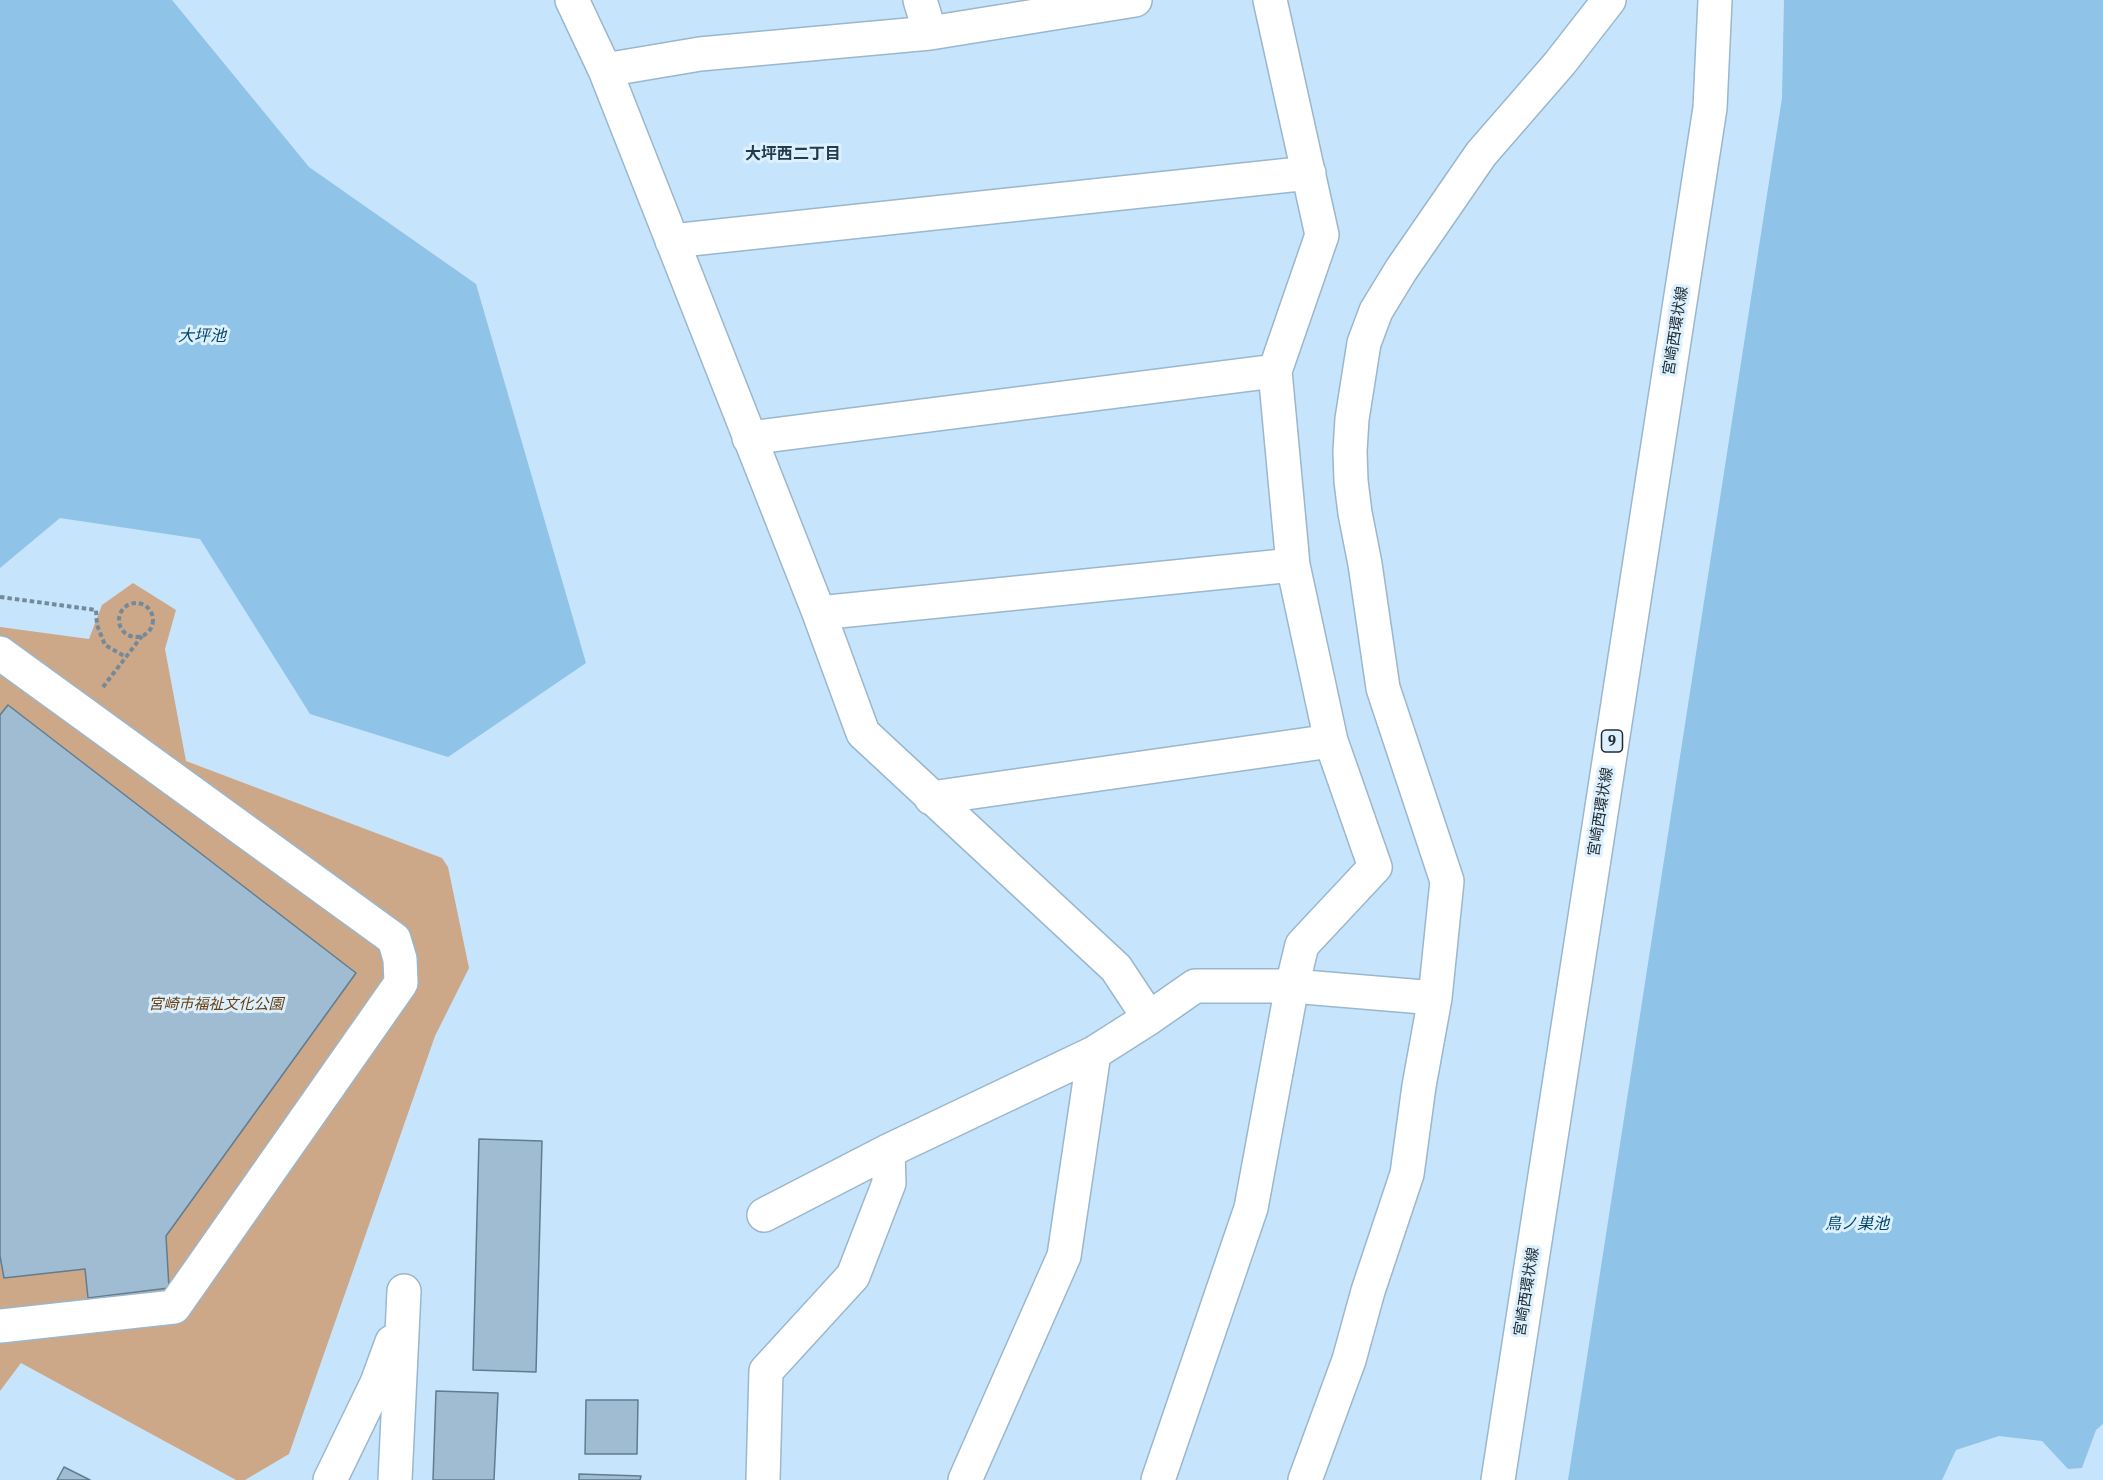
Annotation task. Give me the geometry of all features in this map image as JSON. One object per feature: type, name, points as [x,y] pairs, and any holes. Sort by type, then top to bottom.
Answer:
[{"type":"street","points":[[572,0],[605,70],[819,613],[862,733],[1116,968],[1149,1018]]},
{"type":"street","points":[[920,0],[930,33]]},
{"type":"street","points":[[605,70],[700,54],[930,33],[1136,0]]},
{"type":"street","points":[[1158,1480],[1251,1208],[1292,986],[1302,945],[1375,867],[1331,741],[1293,565],[1275,371],[1322,235],[1270,0]]},
{"type":"street","points":[[1305,1480],[1349,1360],[1368,1291],[1407,1174],[1419,1086],[1436,998],[1447,881],[1383,688],[1351,481],[1352,418],[1364,343],[1376,311],[1401,270],[1481,154],[1560,63],[1609,0]]},
{"type":"street","name":"宮崎西環状線","points":[[1498,1480],[1710,108],[1715,0]]},
{"type":"street","points":[[672,241],[1308,173]]},
{"type":"street","points":[[749,438],[1275,371]]},
{"type":"street","points":[[819,613],[1293,565]]},
{"type":"street","points":[[0,653],[394,939],[400,959],[401,983],[174,1307],[0,1326]]},
{"type":"street","points":[[931,798],[1331,741]]},
{"type":"street","points":[[764,1215],[888,1151],[1094,1053],[1195,986],[1292,986],[1436,998]]},
{"type":"street","points":[[965,1480],[1064,1256],[1094,1053]]},
{"type":"street","points":[[763,1480],[766,1371],[853,1276],[889,1183],[888,1151]]},
{"type":"street","points":[[330,1480],[377,1383],[404,1302],[395,1480]]},
{"type":"path","points":[[0,597],[96,610],[97,625],[105,645],[126,657]]},
{"type":"path","points":[[83,713],[143,635],[151,628],[153,623],[151,611],[143,604],[131,603],[119,615],[120,626],[132,637],[143,635]]},
{"type":"green space","name":"宮崎市福祉文化公園","points":[[133,583],[176,610],[165,649],[186,761],[442,858],[448,867],[469,968],[435,1036],[289,1454],[245,1480],[236,1480],[21,1363],[0,1391],[0,627],[89,639],[102,605]]},
{"type":"water","name":"大坪池","points":[[0,0],[172,0],[309,167],[476,284],[586,663],[448,757],[310,714],[200,539],[60,518],[0,568]]},
{"type":"water","name":"鳥ノ巣池","points":[[1784,0],[2103,0],[2103,1424],[2096,1430],[2082,1468],[2068,1469],[2042,1441],[1999,1436],[1956,1450],[1942,1480],[1568,1480],[1782,98]]},
{"type":"building","points":[[8,705],[356,973],[166,1236],[169,1288],[88,1298],[85,1269],[4,1278],[0,1256],[0,715]]},
{"type":"building","points":[[479,1139],[542,1141],[536,1372],[473,1370]]},
{"type":"building","points":[[436,1391],[498,1393],[494,1480],[433,1480]]},
{"type":"building","points":[[586,1400],[638,1400],[637,1454],[585,1454]]},
{"type":"building","points":[[64,1467],[90,1480],[57,1480]]},
{"type":"building","points":[[579,1474],[641,1476],[640,1480],[579,1480]]},
{"type":"district","name":"大坪西二丁目","points":[[793,154]]}]
